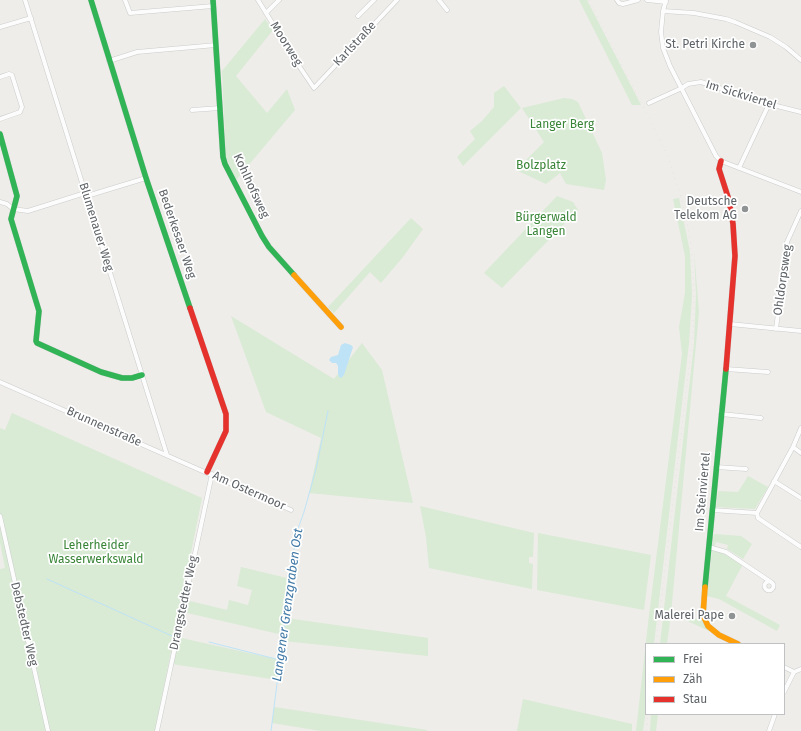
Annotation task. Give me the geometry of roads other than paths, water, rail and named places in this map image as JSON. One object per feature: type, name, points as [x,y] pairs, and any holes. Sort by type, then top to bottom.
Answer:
[{"type":"street","name":"Blumenauer Weg","points":[[25,0],[167,455]]},
{"type":"street","name":"Bederkesaer Weg","points":[[91,0],[146,178],[226,414],[226,431],[210,473]]},
{"type":"street","points":[[125,0],[130,13],[213,3]]},
{"type":"street","name":"Moorweg","points":[[258,0],[297,64],[314,88]]},
{"type":"street","points":[[266,13],[279,0]]},
{"type":"street","points":[[358,16],[374,0]]},
{"type":"street","name":"Karlstraße","points":[[314,88],[397,0]]},
{"type":"street","points":[[439,0],[447,10]]},
{"type":"street","points":[[617,0],[619,3],[623,4],[638,0]]},
{"type":"street","points":[[647,0],[666,1],[663,10],[661,32],[663,48],[670,66],[716,156],[721,161],[801,192]]},
{"type":"street","name":"Kohlhofsweg","points":[[213,3],[223,157],[225,164],[262,236],[278,258],[341,327]]},
{"type":"street","points":[[663,10],[694,13],[735,22],[770,37],[786,47],[801,60]]},
{"type":"street","points":[[0,28],[31,18]]},
{"type":"street","points":[[109,61],[137,52],[216,45]]},
{"type":"street","points":[[0,77],[8,74],[12,76],[22,108],[20,112],[0,119]]},
{"type":"street","name":"Im Sickviertel","points":[[649,103],[688,84],[701,82],[769,104],[801,112]]},
{"type":"street","points":[[739,168],[769,104]]},
{"type":"street","points":[[192,110],[220,108]]},
{"type":"street","points":[[0,134],[17,196],[11,219],[39,311],[36,338],[37,343],[101,372],[122,378],[132,378],[142,374]]},
{"type":"street","name":"Im Steinviertel","points":[[721,161],[719,170],[729,200],[733,224],[735,256],[703,615],[708,626],[719,635],[736,643]]},
{"type":"street","points":[[0,202],[7,204],[13,209],[28,211],[146,178]]},
{"type":"street","name":"Ohldorpsweg","points":[[776,329],[787,242],[801,211]]},
{"type":"street","points":[[730,324],[801,331]]},
{"type":"street","points":[[726,369],[768,372]]},
{"type":"street","name":"Brunnenstraße","points":[[0,382],[210,473]]},
{"type":"street","points":[[721,414],[761,418]]},
{"type":"street","points":[[801,428],[793,447],[757,513],[758,518],[801,547]]},
{"type":"street","points":[[793,447],[801,453]]},
{"type":"street","points":[[716,468],[746,469]]},
{"type":"street","name":"Am Ostermoor","points":[[210,473],[291,510]]},
{"type":"street","name":"Drangstedter Weg","points":[[157,731],[210,473]]},
{"type":"street","points":[[774,481],[801,498]]},
{"type":"street","points":[[712,510],[757,513]]},
{"type":"street","name":"Debstedter Weg","points":[[0,516],[48,731]]},
{"type":"street","points":[[709,547],[726,552],[771,582]]},
{"type":"street","points":[[785,668],[794,672]]},
{"type":"street","points":[[785,690],[794,672],[801,669]]},
{"type":"street","points":[[769,731],[775,715]]},
{"type":"water","points":[[345,343],[353,347],[344,375],[341,378],[339,377],[338,366],[336,363],[332,363],[329,360],[331,357],[338,355],[341,345]]},
{"type":"waterway","name":"Langener Grenzgraben Ost","points":[[271,731],[296,534],[316,469],[328,411]]},
{"type":"waterway","points":[[47,579],[172,636]]},
{"type":"waterway","points":[[209,642],[280,660]]},
{"type":"railway","points":[[589,0],[668,157],[681,197],[692,255],[694,295],[693,334],[656,643]]},
{"type":"railway","points":[[646,731],[648,715]]},
{"type":"place","name":"St. Petri Kirche","points":[[753,45]]},
{"type":"place","name":"Deutsche Telekom AG","points":[[745,209]]},
{"type":"place","name":"Malerei Pape","points":[[732,616]]},
{"type":"park label","name":"Langer Berg","points":[[562,125]]},
{"type":"park label","name":"Bolzplatz","points":[[541,166]]},
{"type":"park label","name":"Bürgerwald Langen","points":[[546,225]]},
{"type":"park label","name":"Leherheider Wasserwerkswald","points":[[96,553]]}]
